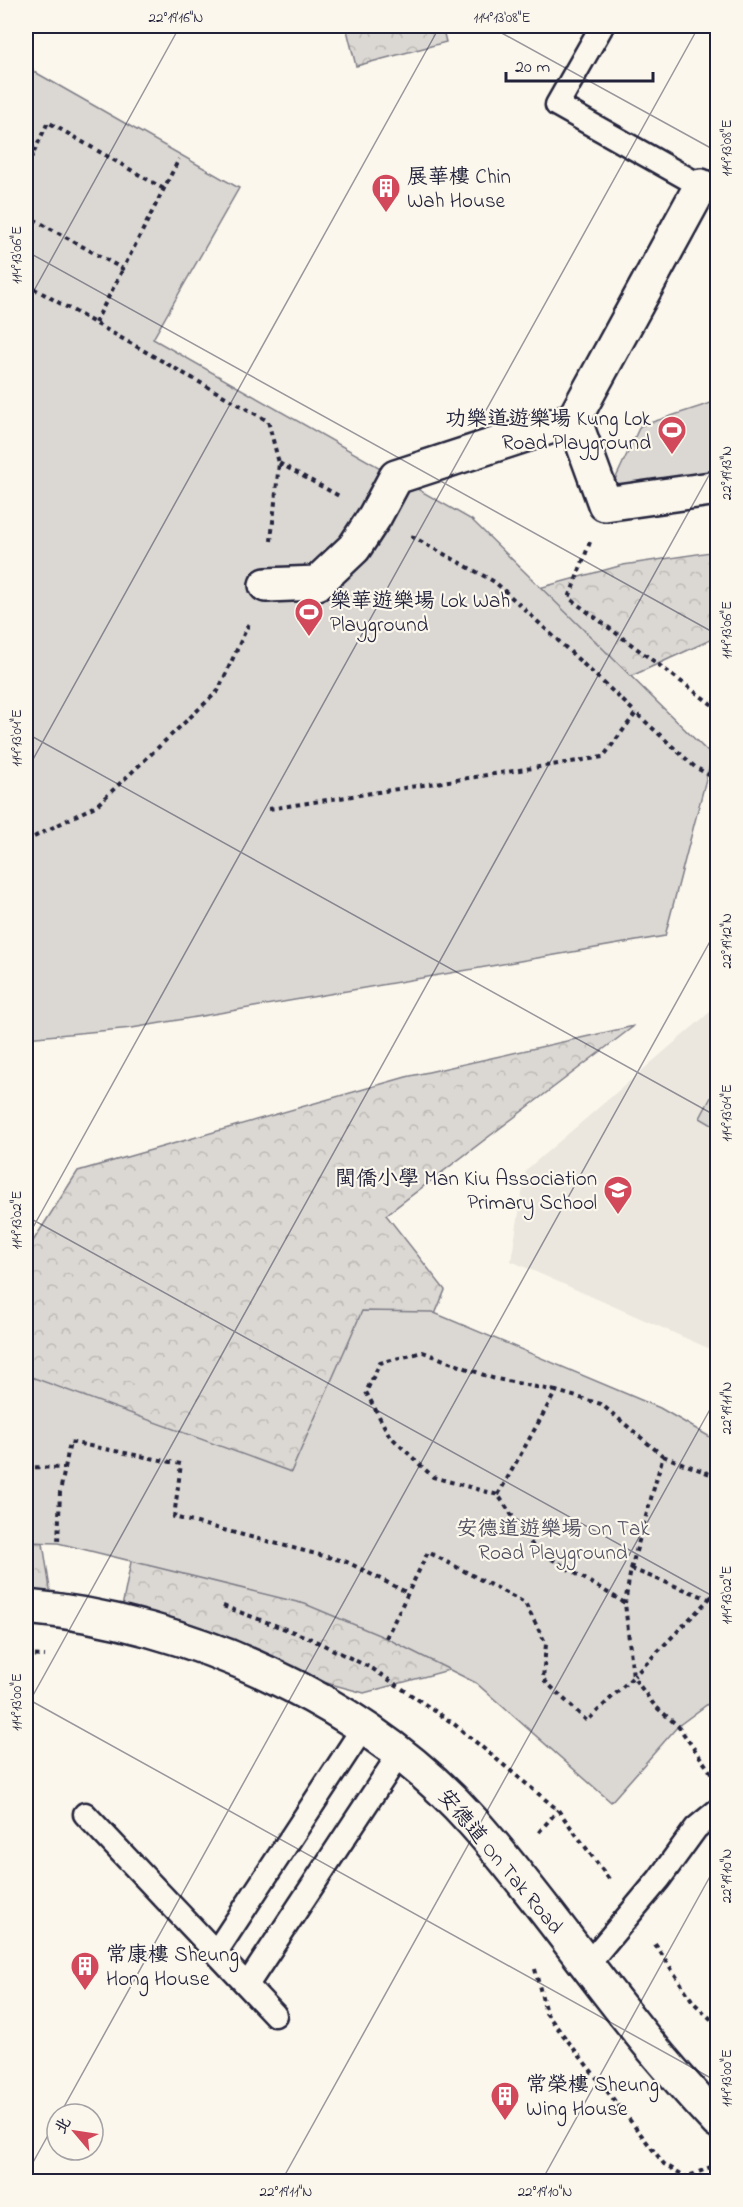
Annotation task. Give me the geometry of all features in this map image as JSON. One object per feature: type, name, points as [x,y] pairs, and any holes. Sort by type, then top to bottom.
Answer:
[{"type":"street","points":[[266,585],[317,583],[354,548],[396,477],[574,419],[701,186]]},
{"type":"street","points":[[574,419],[605,504],[717,488]]},
{"type":"street","name":"安德道 On Tak Road","points":[[26,1607],[72,1612],[121,1623],[217,1651],[306,1694],[400,1753],[437,1785],[473,1822],[673,2073],[717,2122]]},
{"type":"lane","points":[[602,26],[557,105],[701,186]]},
{"type":"lane","points":[[216,1952],[363,1728]]},
{"type":"lane","points":[[247,1985],[400,1753]]},
{"type":"lane","points":[[586,1965],[659,1879],[696,1828],[717,1810]]},
{"type":"lane","points":[[85,1814],[275,2015]]},
{"type":"path","points":[[26,119],[34,152]]},
{"type":"path","points":[[26,167],[48,122],[164,189]]},
{"type":"path","points":[[95,323],[179,159]]},
{"type":"path","points":[[26,215],[123,269]]},
{"type":"path","points":[[26,284],[268,421],[279,463],[266,585],[219,691],[97,805],[26,841]]},
{"type":"path","points":[[605,504],[569,598],[717,709]]},
{"type":"path","points":[[495,582],[695,767],[717,780]]},
{"type":"path","points":[[269,809],[603,757],[636,713]]},
{"type":"path","points":[[625,1603],[535,1549],[498,1495],[433,1477],[389,1435],[366,1392],[381,1363],[423,1352],[492,1378],[556,1391],[601,1404],[663,1456],[717,1477]]},
{"type":"path","points":[[498,1495],[556,1391]]},
{"type":"path","points":[[58,1543],[60,1492],[70,1442],[181,1464],[174,1517],[347,1562],[408,1593]]},
{"type":"path","points":[[663,1456],[631,1569],[625,1603],[633,1677],[655,1706],[678,1726],[717,1782]]},
{"type":"path","points":[[26,1467],[65,1468]]},
{"type":"path","points":[[386,1638],[428,1552],[525,1603],[546,1644],[543,1679],[587,1721],[717,1591]]},
{"type":"path","points":[[631,1569],[709,1599]]},
{"type":"path","points":[[26,1655],[48,1656]]},
{"type":"path","points":[[533,1961],[546,2013],[664,2164],[695,2181]]},
{"type":"path","points":[[674,2181],[717,2164]]},
{"type":"shaded area","name":"閩僑小學 Man Kiu Association Primary School","points":[[717,1006],[717,1352],[511,1261],[526,1170]]},
{"type":"green space","points":[[346,26],[442,26],[446,42],[356,66]]},
{"type":"green space","name":"樂華遊樂場 Lok Wah Playground","points":[[26,67],[239,188],[153,339],[472,520],[712,756],[665,936],[132,1028],[26,1038]]},
{"type":"green space","name":"功樂道遊樂場 Kung Lok Road Playground","points":[[717,401],[717,504],[617,513],[613,484],[640,426]]},
{"type":"green space","points":[[717,551],[717,637],[581,699],[470,607],[623,565]]},
{"type":"green space","points":[[634,1026],[386,1215],[445,1290],[367,1479],[519,1651],[364,1693],[118,1627],[150,1467],[26,1423],[26,1252],[78,1171],[406,1077]]},
{"type":"green space","points":[[717,1086],[717,1128],[700,1118]]},
{"type":"green space","name":"安德道遊樂場 On Tak Road Playground","points":[[362,1311],[432,1312],[660,1408],[717,1441],[717,1697],[678,1726],[611,1802],[476,1683],[386,1638],[305,1604],[58,1543],[26,1542],[26,1375],[291,1472]]},
{"type":"green space","points":[[38,1510],[55,1622],[26,1613],[26,1512]]},
{"type":"place","name":"展華樓 Chin Wah House","points":[[386,214]]},
{"type":"place","name":"功樂道遊樂場 Kung Lok Road Playground","points":[[672,456]]},
{"type":"place","name":"樂華遊樂場 Lok Wah Playground","points":[[309,638]]},
{"type":"place","name":"閩僑小學 Man Kiu Association Primary School","points":[[618,1216]]},
{"type":"place","name":"常康樓 Sheung Hong House","points":[[85,1992]]},
{"type":"place","name":"常榮樓 Sheung Wing House","points":[[505,2122]]}]
